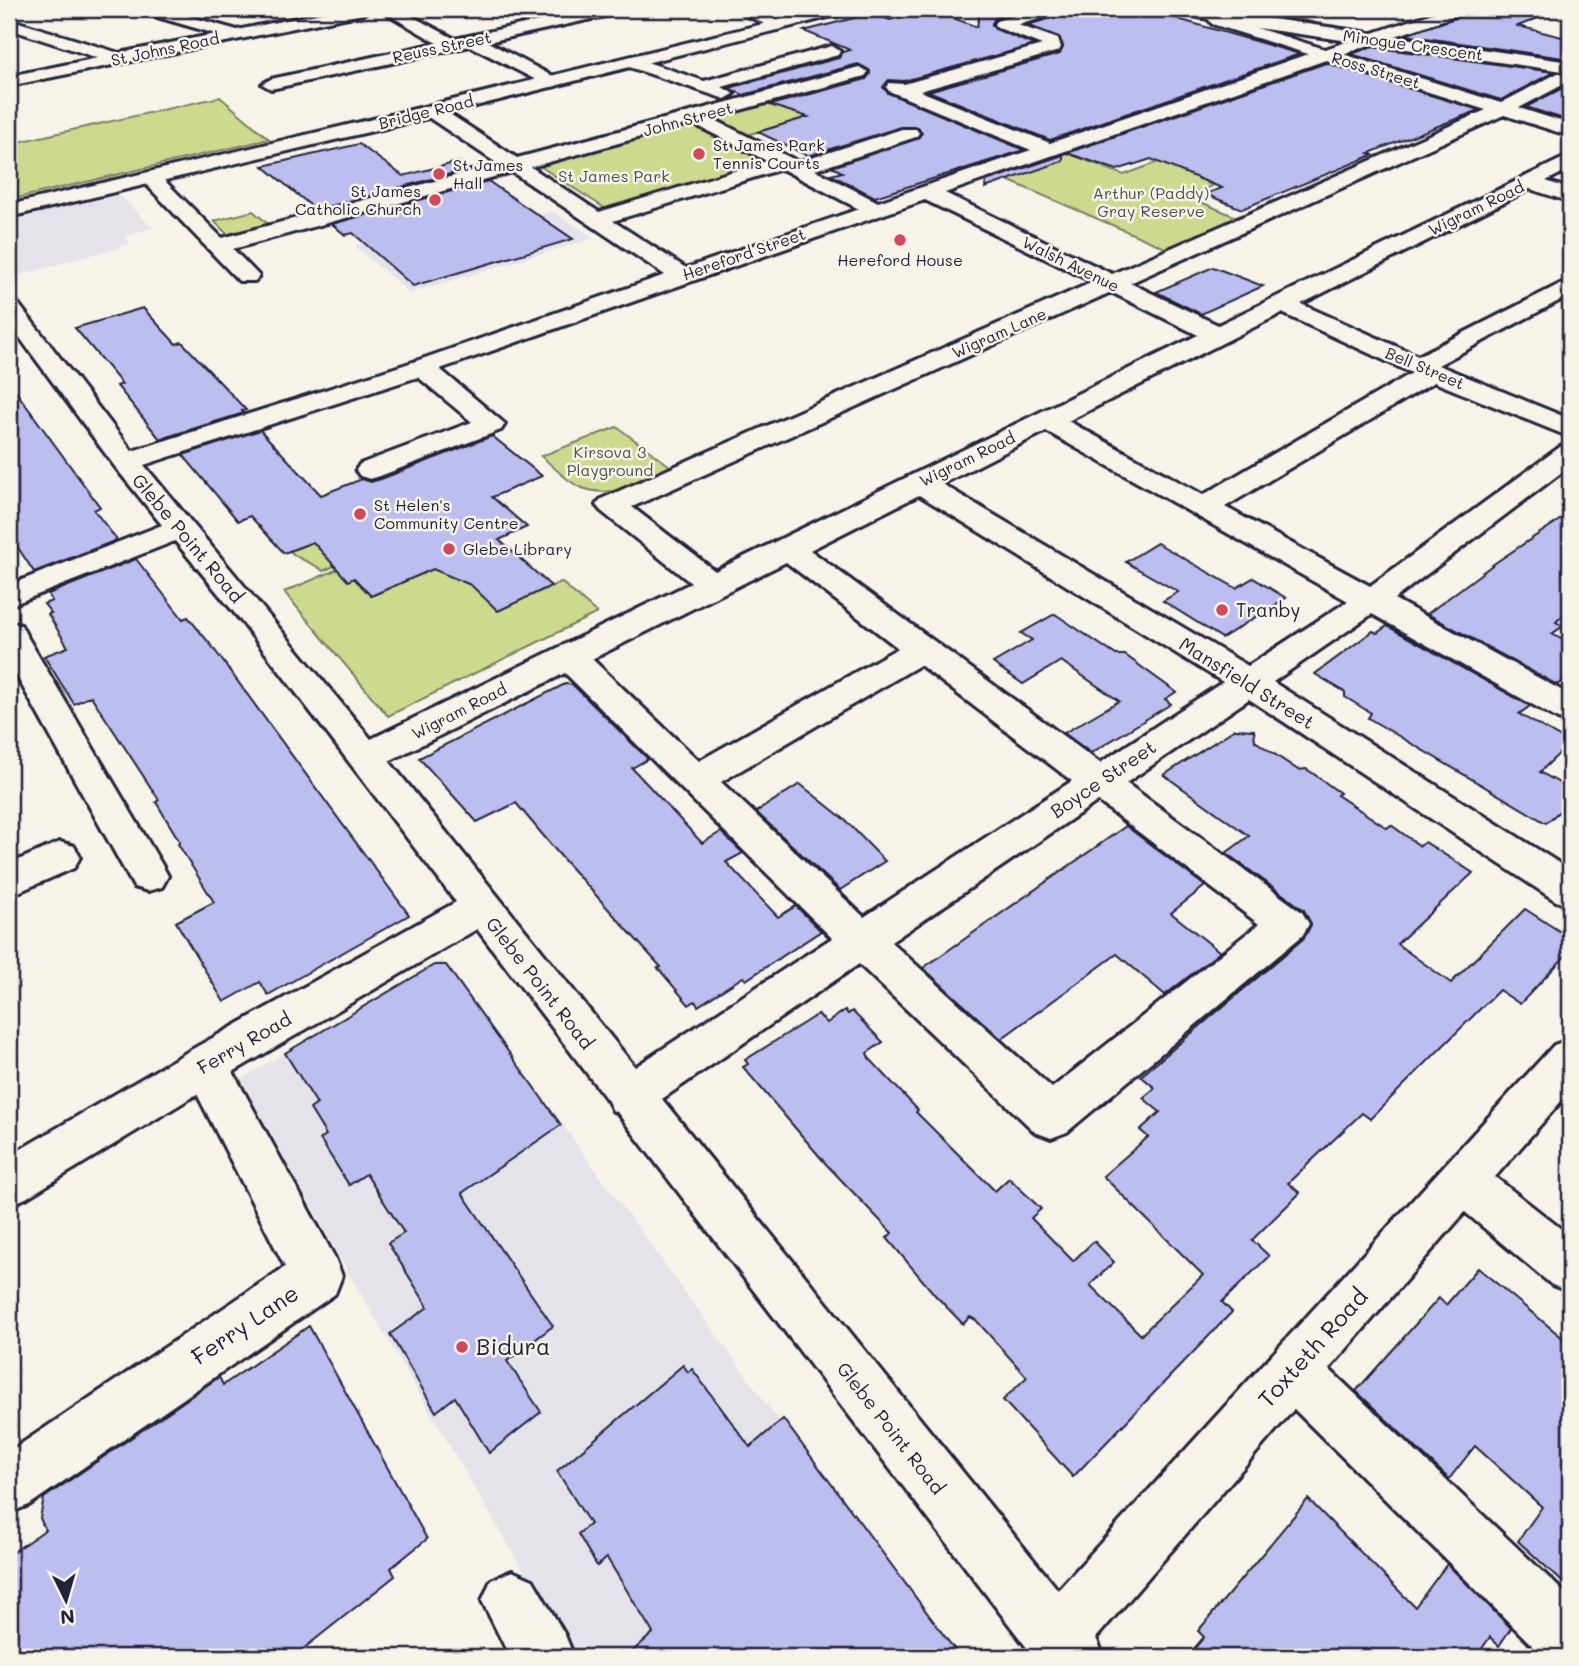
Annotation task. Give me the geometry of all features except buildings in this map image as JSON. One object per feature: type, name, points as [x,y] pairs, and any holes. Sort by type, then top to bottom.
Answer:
[{"type":"street","points":[[146,9],[236,34]]},
{"type":"street","name":"St Johns Road","points":[[9,80],[337,11],[363,9]]},
{"type":"street","points":[[387,9],[452,44]]},
{"type":"street","name":"Reuss Street","points":[[271,84],[614,9]]},
{"type":"street","points":[[741,9],[779,25]]},
{"type":"street","name":"Bridge Road","points":[[9,211],[432,111],[842,9]]},
{"type":"street","points":[[903,90],[1053,47],[1052,43],[1002,24],[1056,9]]},
{"type":"street","name":"Ross Street","points":[[1183,9],[1214,16],[1218,20],[1570,130]]},
{"type":"street","name":"Hereford Street","points":[[126,462],[422,367],[681,275],[1460,9]]},
{"type":"street","name":"Minogue Crescent","points":[[1214,16],[1567,72]]},
{"type":"street","points":[[9,24],[117,58]]},
{"type":"street","points":[[472,40],[550,82]]},
{"type":"street","points":[[702,87],[834,57],[859,72],[1049,150]]},
{"type":"street","points":[[632,62],[751,102]]},
{"type":"street","name":"John Street","points":[[217,246],[859,72]]},
{"type":"street","name":"Wigram Lane","points":[[713,584],[611,505],[1504,108],[1567,72]]},
{"type":"street","points":[[432,111],[681,275]]},
{"type":"street","points":[[695,117],[876,209]]},
{"type":"street","points":[[597,219],[909,132]]},
{"type":"street","name":"Wigram Road","points":[[364,758],[1570,161]]},
{"type":"street","points":[[150,178],[247,276]]},
{"type":"street","points":[[1529,182],[1570,196]]},
{"type":"street","name":"Walsh Avenue","points":[[926,192],[1218,335]]},
{"type":"street","points":[[1202,508],[1425,369],[1570,286]]},
{"type":"street","name":"Bell Street","points":[[1282,304],[1425,369],[1570,429]]},
{"type":"street","name":"Glebe Point Road","points":[[9,307],[18,334],[253,615],[1065,1647]]},
{"type":"street","points":[[370,470],[491,424],[422,367]]},
{"type":"street","points":[[1046,420],[1202,508],[1564,698]]},
{"type":"street","name":"Boyce Street","points":[[629,1096],[1373,599],[1570,453]]},
{"type":"street","name":"Mansfield Street","points":[[920,483],[1248,682],[1570,890]]},
{"type":"street","points":[[9,596],[179,529]]},
{"type":"street","points":[[568,656],[862,941],[1051,1117],[1288,924],[787,548]]},
{"type":"street","points":[[9,633],[148,876]]},
{"type":"street","points":[[696,780],[921,649]]},
{"type":"street","points":[[9,881],[60,857]]},
{"type":"street","name":"Ferry Road","points":[[9,1182],[205,1065],[481,907]]},
{"type":"street","name":"Toxteth Road","points":[[1065,1647],[1293,1371],[1570,1059]]},
{"type":"street","name":"Ferry Lane","points":[[9,1485],[317,1276],[205,1065]]},
{"type":"street","points":[[1462,1180],[1570,1267]]},
{"type":"street","points":[[1293,1371],[1570,1640]]},
{"type":"street","points":[[512,1601],[543,1657]]},
{"type":"shaded area","points":[[118,194],[153,228],[125,236],[130,244],[20,275],[9,261],[9,220]]},
{"type":"shaded area","points":[[553,211],[594,238],[410,293],[354,246],[363,243],[358,239],[398,228],[424,248]]},
{"type":"shaded area","points":[[442,960],[952,1657],[574,1657],[348,1272],[241,1079]]},
{"type":"green space","points":[[1210,9],[1267,9],[1316,23],[1310,25]]},
{"type":"green space","points":[[810,89],[846,105],[852,103],[908,128],[871,139],[818,114],[747,135],[715,118]]},
{"type":"green space","points":[[220,97],[269,139],[9,200],[9,144]]},
{"type":"green space","name":"St James Park","points":[[693,123],[774,162],[609,211],[535,163]]},
{"type":"green space","name":"Arthur (Paddy) Gray Reserve","points":[[1067,153],[1124,175],[1179,154],[1230,174],[1207,183],[1212,186],[1187,196],[1243,220],[1170,250],[1000,177]]},
{"type":"green space","points":[[253,211],[272,227],[229,236],[214,221]]},
{"type":"green space","name":"Kirsova 3 Playground","points":[[617,427],[674,469],[617,491],[592,491],[570,481],[541,456]]},
{"type":"green space","points":[[368,519],[357,556],[323,571],[290,551]]},
{"type":"green space","points":[[338,569],[348,580],[354,578],[371,596],[433,569],[480,589],[498,610],[561,582],[597,613],[388,716],[284,592]]},
{"type":"place","name":"St James Park Tennis Courts","points":[[699,154]]},
{"type":"place","name":"St James Hall","points":[[439,174]]},
{"type":"place","name":"St James Catholic Church","points":[[435,200]]},
{"type":"place","name":"Hereford House","points":[[900,240]]},
{"type":"place","name":"St Helen's Community Centre","points":[[360,514]]},
{"type":"place","name":"Glebe Library","points":[[449,549]]},
{"type":"place","name":"Tranby","points":[[1222,610]]},
{"type":"place","name":"Bidura","points":[[462,1347]]}]
